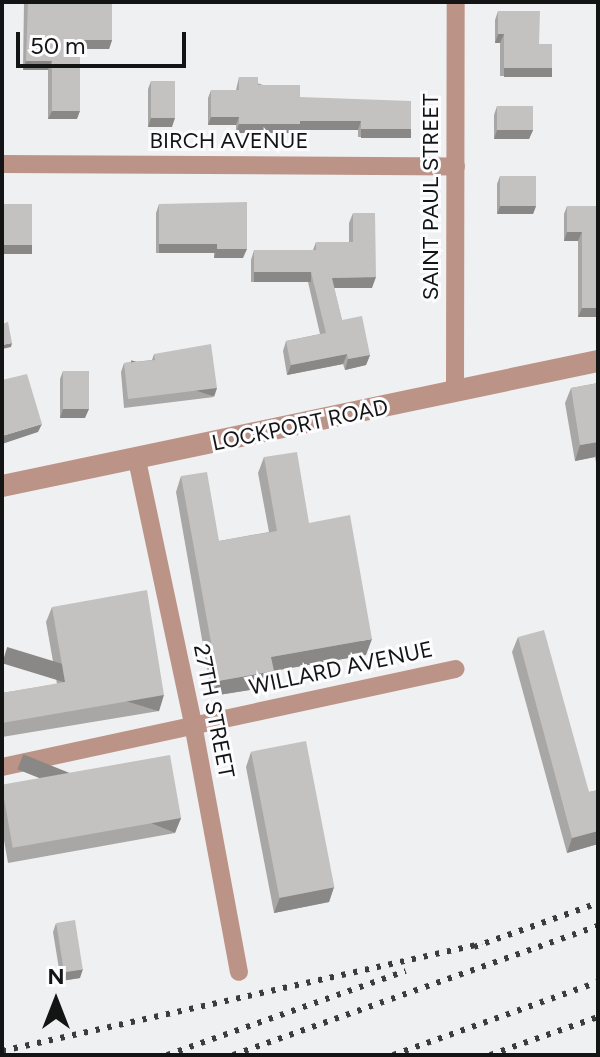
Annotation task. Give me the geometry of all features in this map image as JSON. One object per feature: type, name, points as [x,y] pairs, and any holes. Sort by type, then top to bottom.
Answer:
[{"type":"street","name":"SAINT PAUL STREET","points":[[455,392],[456,2]]},
{"type":"street","name":"BIRCH AVENUE","points":[[2,164],[456,166]]},
{"type":"street","name":"LOCKPORT ROAD","points":[[2,486],[598,361]]},
{"type":"street","name":"27TH STREET","points":[[137,460],[193,724],[239,972]]},
{"type":"street","name":"WILLARD AVENUE","points":[[2,767],[456,669]]},
{"type":"building","points":[[28,2],[112,2],[112,40],[80,40],[80,111],[52,111],[52,61],[26,61]]},
{"type":"building","points":[[498,11],[540,11],[539,44],[552,44],[552,68],[504,68],[504,34],[498,34]]},
{"type":"building","points":[[239,77],[258,77],[258,85],[300,85],[300,97],[411,101],[411,129],[361,129],[361,121],[239,124],[239,117],[211,117],[211,90],[239,90]]},
{"type":"building","points":[[151,81],[175,81],[175,118],[151,118]]},
{"type":"building","points":[[497,106],[533,106],[533,130],[497,130]]},
{"type":"building","points":[[500,176],[536,176],[536,206],[500,206]]},
{"type":"building","points":[[247,202],[247,249],[217,249],[217,244],[159,244],[159,204]]},
{"type":"building","points":[[2,204],[32,204],[32,245],[2,245]]},
{"type":"building","points":[[567,206],[598,206],[598,308],[582,308],[582,232],[567,232]]},
{"type":"building","points":[[353,213],[375,213],[376,277],[332,278],[342,320],[362,316],[370,355],[348,359],[347,354],[291,365],[286,341],[326,333],[311,272],[254,272],[254,250],[316,250],[316,242],[353,242]]},
{"type":"building","points":[[8,322],[12,343],[2,345],[2,324]]},
{"type":"building","points":[[211,344],[217,388],[128,399],[124,363],[155,360],[154,354]]},
{"type":"building","points":[[63,371],[89,371],[89,409],[63,409]]},
{"type":"building","points":[[27,374],[42,424],[2,436],[2,380]]},
{"type":"building","points":[[598,383],[598,442],[580,445],[571,388]]},
{"type":"building","points":[[297,452],[309,523],[350,515],[372,639],[271,657],[274,671],[218,681],[181,476],[207,472],[219,541],[277,531],[264,457]]},
{"type":"building","points":[[147,590],[164,695],[2,723],[2,693],[65,682],[52,607]]},
{"type":"building","points":[[544,630],[589,792],[598,790],[598,831],[572,838],[518,637]]},
{"type":"building","points":[[306,741],[334,887],[279,898],[251,752]]},
{"type":"building","points":[[170,755],[181,818],[13,848],[2,785]]},
{"type":"building","points":[[75,920],[83,969],[64,972],[56,923]]},
{"type":"railway","points":[[474,947],[598,903]]},
{"type":"railway","points":[[233,1055],[598,926]]},
{"type":"railway","points":[[2,1051],[482,944]]},
{"type":"railway","points":[[167,1055],[406,971]]},
{"type":"railway","points":[[393,1055],[598,982]]},
{"type":"railway","points":[[490,1055],[598,1017]]}]
